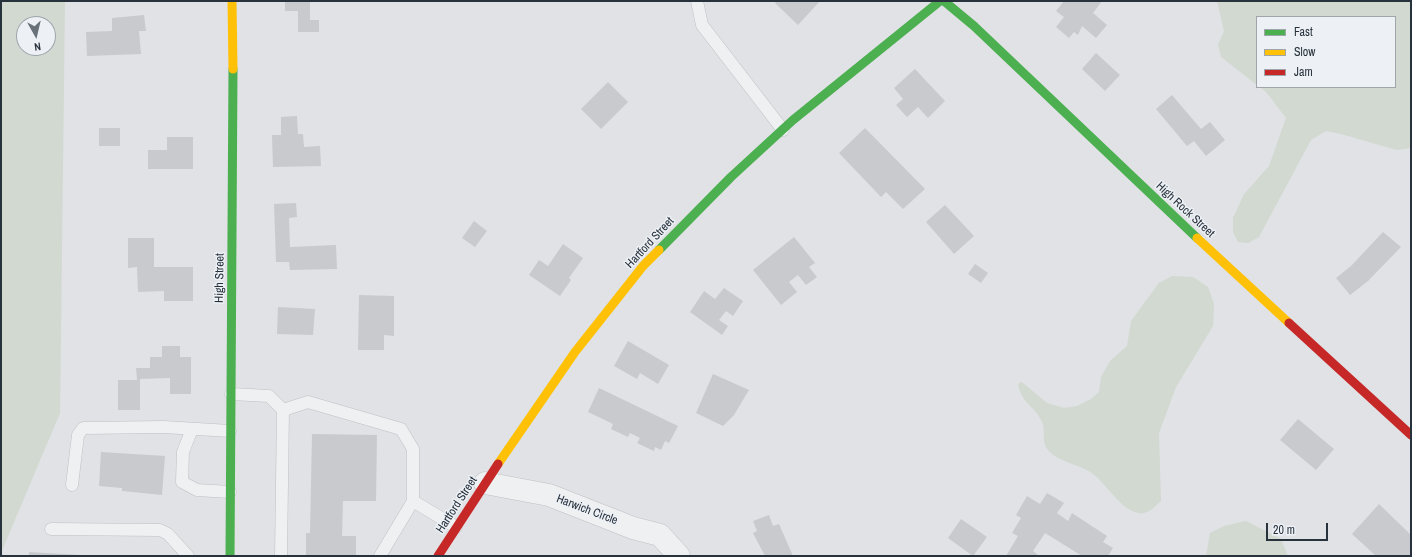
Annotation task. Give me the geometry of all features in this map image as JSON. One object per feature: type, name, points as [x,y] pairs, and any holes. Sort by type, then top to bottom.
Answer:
[{"type":"street","name":"High Street","points":[[230,556],[234,115],[232,1]]},
{"type":"street","name":"Hartford Street","points":[[438,556],[485,483],[575,352],[643,266],[731,177],[782,130],[940,1]]},
{"type":"street","name":"High Rock Street","points":[[944,1],[974,26],[1230,269],[1411,435]]},
{"type":"street","name":"Harwich Circle","points":[[485,483],[549,495],[633,528],[660,535],[679,556]]},
{"type":"lane","points":[[697,1],[702,25],[782,130]]},
{"type":"lane","points":[[231,394],[269,396],[283,410],[281,556]]},
{"type":"lane","points":[[283,410],[308,402],[400,429],[413,449],[414,501],[380,556]]},
{"type":"lane","points":[[72,485],[78,435],[83,428],[192,429],[230,431]]},
{"type":"lane","points":[[192,429],[183,452],[182,482],[197,490],[230,492]]},
{"type":"lane","points":[[414,501],[456,527]]},
{"type":"lane","points":[[51,529],[160,530],[168,534],[188,556]]},
{"type":"shaded area","points":[[1,1],[65,1],[60,413],[1,553]]},
{"type":"shaded area","points":[[1217,1],[1411,1],[1411,148],[1397,150],[1326,131],[1311,140],[1259,237],[1248,243],[1238,242],[1233,232],[1233,218],[1244,194],[1269,166],[1286,118],[1267,93],[1261,88],[1396,88],[1396,16],[1256,16],[1256,84],[1221,57],[1218,45],[1224,31]]},
{"type":"shaded area","points":[[1172,276],[1193,277],[1208,287],[1214,304],[1213,326],[1176,387],[1159,433],[1161,501],[1149,511],[1141,513],[1133,512],[1118,500],[1092,473],[1060,459],[1047,449],[1044,441],[1042,422],[1036,412],[1023,397],[1018,385],[1020,382],[1023,383],[1047,403],[1064,408],[1077,406],[1091,399],[1099,392],[1101,377],[1110,361],[1127,346],[1131,321],[1159,283]]},
{"type":"shaded area","points":[[1246,521],[1281,539],[1288,556],[1206,556],[1210,533],[1224,526]]},
{"type":"building","points":[[285,1],[310,1],[310,20],[319,20],[319,32],[298,32],[298,11],[285,11]]},
{"type":"building","points":[[777,1],[820,1],[798,25],[775,3]]},
{"type":"building","points":[[1064,1],[1102,1],[1093,13],[1107,25],[1096,38],[1082,26],[1078,35],[1074,32],[1069,38],[1056,27],[1064,17],[1056,11]]},
{"type":"building","points":[[144,15],[146,31],[139,31],[141,54],[87,56],[86,32],[112,31],[112,18]]},
{"type":"building","points":[[1096,53],[1120,75],[1105,91],[1082,69]]},
{"type":"building","points":[[915,69],[945,101],[928,118],[918,107],[907,117],[896,105],[903,99],[894,88]]},
{"type":"building","points":[[608,82],[628,102],[601,129],[581,109]]},
{"type":"building","points":[[1172,95],[1201,129],[1210,122],[1225,140],[1206,156],[1194,141],[1187,146],[1156,109]]},
{"type":"building","points":[[297,116],[298,134],[303,134],[304,147],[320,146],[321,166],[273,167],[272,135],[281,135],[281,117]]},
{"type":"building","points":[[99,128],[120,128],[120,146],[99,146]]},
{"type":"building","points":[[865,128],[925,189],[903,209],[886,192],[881,197],[839,153]]},
{"type":"building","points":[[167,137],[193,137],[193,169],[148,169],[148,150],[167,150]]},
{"type":"building","points":[[296,203],[297,217],[289,218],[290,247],[336,245],[337,269],[290,270],[289,262],[276,262],[274,204]]},
{"type":"building","points":[[945,205],[974,236],[954,254],[926,222]]},
{"type":"building","points":[[474,221],[487,231],[475,247],[462,238]]},
{"type":"building","points":[[1383,232],[1401,247],[1368,281],[1350,295],[1336,278],[1351,266]]},
{"type":"building","points":[[794,237],[815,263],[809,267],[817,277],[806,285],[798,275],[789,282],[797,292],[781,305],[753,270]]},
{"type":"building","points":[[128,238],[154,238],[154,267],[193,267],[193,301],[164,301],[164,291],[138,292],[137,267],[128,268]]},
{"type":"building","points":[[563,244],[583,258],[569,278],[571,280],[560,296],[529,275],[539,260],[548,266]]},
{"type":"building","points":[[975,264],[988,273],[981,283],[968,274]]},
{"type":"building","points":[[724,288],[743,301],[733,316],[726,311],[719,320],[728,326],[722,335],[690,312],[704,291],[715,299]]},
{"type":"building","points":[[359,295],[394,296],[394,336],[384,335],[384,350],[358,350]]},
{"type":"building","points":[[278,307],[315,309],[313,335],[277,334]]},
{"type":"building","points":[[628,341],[669,365],[658,384],[640,373],[637,379],[614,366]]},
{"type":"building","points":[[162,346],[180,346],[180,357],[191,357],[191,394],[170,394],[170,378],[140,379],[140,410],[118,410],[118,380],[137,380],[136,368],[150,368],[150,357],[162,357]]},
{"type":"building","points":[[713,374],[749,390],[734,415],[723,426],[696,413]]},
{"type":"building","points":[[599,388],[678,426],[669,443],[665,441],[661,450],[655,447],[654,451],[637,443],[640,438],[630,433],[628,437],[611,429],[613,424],[588,412]]},
{"type":"building","points":[[1298,419],[1334,449],[1316,470],[1280,440]]},
{"type":"building","points":[[312,434],[377,435],[376,501],[343,501],[342,536],[356,536],[356,556],[306,556],[306,533],[310,533]]},
{"type":"building","points":[[101,452],[165,456],[162,495],[122,491],[122,488],[99,486]]},
{"type":"building","points":[[1047,493],[1064,503],[1057,513],[1068,521],[1072,513],[1107,536],[1103,542],[1113,548],[1108,556],[1082,556],[1045,533],[1033,551],[1038,555],[1037,556],[1006,556],[1018,536],[1012,533],[1021,518],[1016,515],[1027,496],[1040,504]]},
{"type":"building","points":[[1379,504],[1411,535],[1411,556],[1376,556],[1352,534]]},
{"type":"building","points":[[769,515],[773,526],[779,524],[793,556],[765,556],[753,533],[757,531],[753,521]]},
{"type":"building","points":[[961,519],[987,537],[973,556],[948,538]]},
{"type":"building","points":[[29,552],[81,555],[29,556]]},
{"type":"traffic: fast","points":[[659,250],[731,177],[793,120],[940,1]]},
{"type":"traffic: fast","points":[[944,1],[974,26],[1197,238]]},
{"type":"traffic: fast","points":[[230,556],[233,69]]},
{"type":"traffic: slow","points":[[232,1],[233,69]]},
{"type":"traffic: slow","points":[[1197,238],[1289,323]]},
{"type":"traffic: slow","points":[[498,464],[575,352],[643,266],[659,250]]},
{"type":"traffic: jam","points":[[1289,323],[1411,435]]},
{"type":"traffic: jam","points":[[438,556],[498,464]]}]
